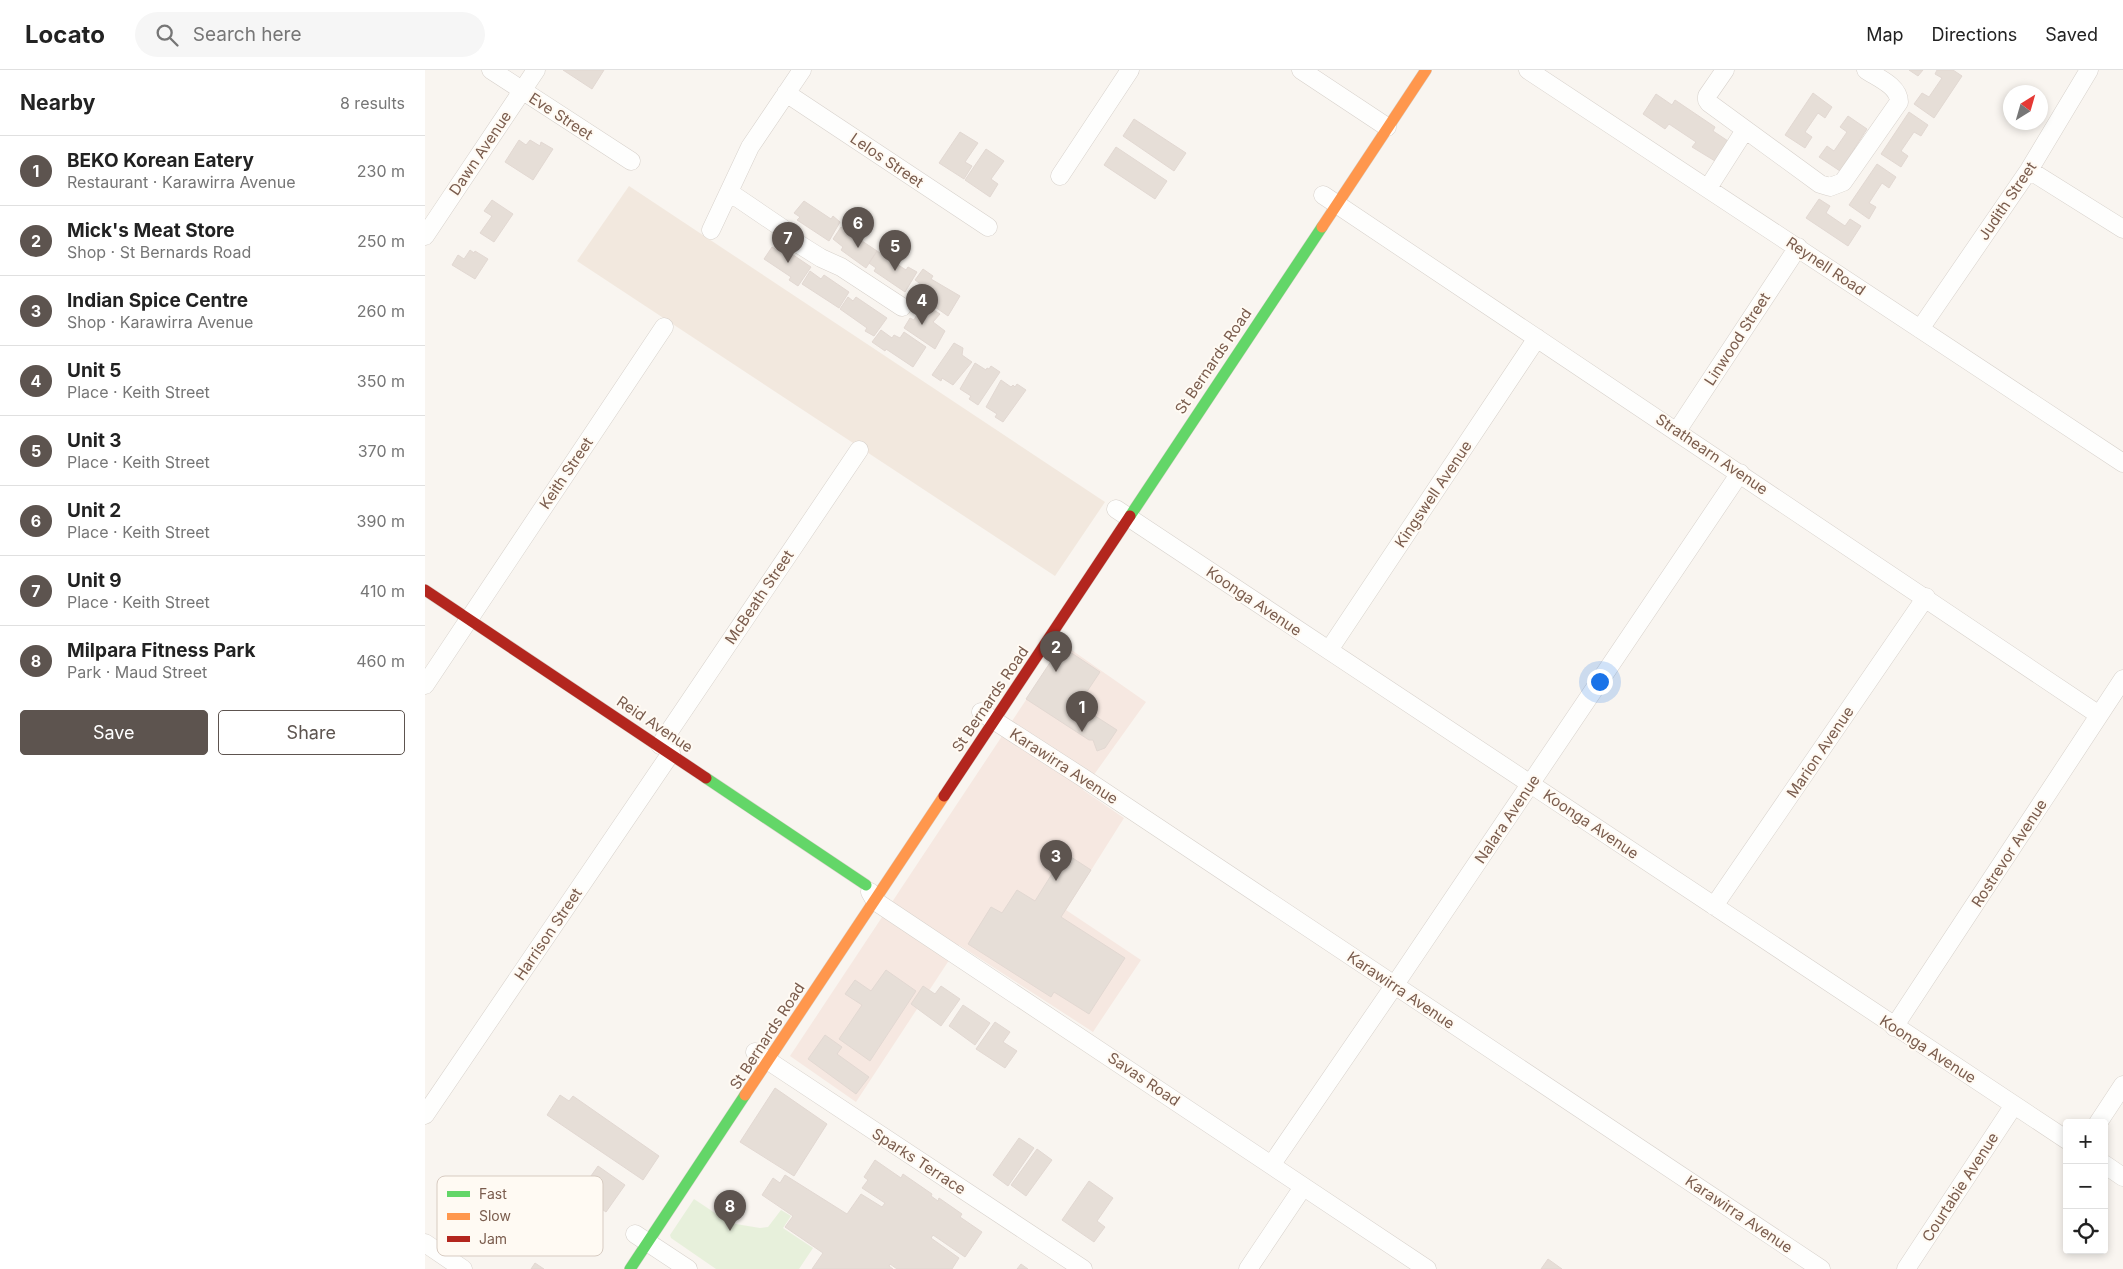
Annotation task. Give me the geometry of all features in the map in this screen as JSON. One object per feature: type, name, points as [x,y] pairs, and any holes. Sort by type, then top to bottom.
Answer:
[{"type":"main road","name":"St Bernards Road","points":[[630,1269],[639,1236],[1326,197],[1378,120],[1426,70]]},
{"type":"main road","name":"Reid Avenue","points":[[425,590],[665,749],[868,889]]},
{"type":"street","name":"Eve Street","points":[[491,70],[631,161]]},
{"type":"street","name":"Dawn Avenue","points":[[425,236],[536,70]]},
{"type":"street","points":[[711,230],[749,146],[802,70]]},
{"type":"street","points":[[1059,176],[1130,70]]},
{"type":"street","points":[[1301,70],[1378,120]]},
{"type":"street","points":[[1725,70],[1707,96],[1707,100],[1820,184],[1830,187],[1839,185],[1899,102],[1898,95],[1892,87],[1866,70]]},
{"type":"street","name":"Judith Street","points":[[1921,329],[2029,170],[2089,70]]},
{"type":"street","name":"Reynell Road","points":[[1533,71],[2123,463]]},
{"type":"street","name":"Lelos Street","points":[[786,93],[988,227]]},
{"type":"street","points":[[1708,188],[1745,130]]},
{"type":"street","points":[[2029,170],[2123,229]]},
{"type":"street","points":[[729,192],[785,230],[797,243],[821,258],[841,267],[902,307]]},
{"type":"street","name":"Strathearn Avenue","points":[[1326,197],[2099,715]]},
{"type":"street","name":"Linwood Street","points":[[1677,431],[1798,247]]},
{"type":"street","name":"Keith Street","points":[[425,685],[664,327]]},
{"type":"street","name":"Kingswell Avenue","points":[[1329,650],[1537,338]]},
{"type":"street","name":"McBeath Street","points":[[665,749],[859,450]]},
{"type":"street","name":"Nalara Avenue","points":[[1272,1164],[1395,986],[1740,473]]},
{"type":"street","name":"Koonga Avenue","points":[[1119,511],[2063,1137]]},
{"type":"street","name":"Marion Avenue","points":[[1714,906],[1926,598]]},
{"type":"street","name":"Rostrevor Avenue","points":[[1894,1027],[2123,679]]},
{"type":"street","name":"Karawirra Avenue","points":[[984,714],[1821,1269]]},
{"type":"street","name":"Harrison Street","points":[[425,1115],[665,749]]},
{"type":"street","name":"Savas Road","points":[[868,889],[1303,1187],[1427,1269]]},
{"type":"street","name":"Sparks Terrace","points":[[759,1054],[1083,1269]]},
{"type":"street","points":[[2101,1119],[2123,1085]]},
{"type":"street","name":"Courtabie Avenue","points":[[1906,1269],[2014,1105]]},
{"type":"street","points":[[2108,1167],[2123,1177]]},
{"type":"street","points":[[1248,1269],[1303,1187]]},
{"type":"street","points":[[639,1236],[688,1269]]},
{"type":"street","points":[[425,1243],[437,1251]]},
{"type":"street","points":[[444,1256],[463,1269]]},
{"type":"shaded area","points":[[629,186],[1105,502],[1055,576],[577,261]]},
{"type":"shaded area","points":[[1063,644],[1146,702],[1083,790],[1124,818],[1066,910],[1141,960],[1093,1032],[959,945],[856,1102],[790,1056]]},
{"type":"green space","points":[[694,1199],[730,1223],[760,1228],[768,1227],[781,1210],[791,1216],[783,1228],[813,1248],[799,1269],[716,1269],[671,1238],[670,1235]]},
{"type":"building","points":[[563,70],[604,70],[592,89]]},
{"type":"building","points":[[1909,70],[1923,70],[1918,76]]},
{"type":"building","points":[[1937,70],[1953,70],[1962,76],[1934,118],[1914,104],[1922,93],[1929,97],[1942,78],[1935,74]]},
{"type":"building","points":[[1813,93],[1832,107],[1825,118],[1818,113],[1805,132],[1812,137],[1805,148],[1785,135]]},
{"type":"building","points":[[1656,94],[1672,105],[1675,100],[1715,127],[1713,131],[1728,141],[1715,161],[1692,147],[1696,142],[1669,124],[1665,129],[1643,114]]},
{"type":"building","points":[[1909,112],[1928,125],[1921,136],[1914,132],[1901,151],[1908,156],[1901,167],[1881,154]]},
{"type":"building","points":[[1848,116],[1867,129],[1840,171],[1819,157],[1827,146],[1834,151],[1847,132],[1840,127]]},
{"type":"building","points":[[1134,119],[1186,153],[1174,171],[1123,136]]},
{"type":"building","points":[[960,132],[978,143],[965,162],[972,166],[964,179],[939,163]]},
{"type":"building","points":[[519,140],[526,145],[530,140],[540,146],[541,142],[553,149],[533,180],[505,162]]},
{"type":"building","points":[[1116,147],[1167,181],[1155,199],[1104,165]]},
{"type":"building","points":[[986,149],[1004,161],[991,179],[998,184],[990,197],[965,180]]},
{"type":"building","points":[[1877,164],[1896,177],[1889,188],[1882,183],[1869,203],[1876,207],[1869,219],[1849,205]]},
{"type":"building","points":[[1819,199],[1830,206],[1826,213],[1845,226],[1850,219],[1861,226],[1848,246],[1806,218]]},
{"type":"building","points":[[492,200],[513,214],[494,242],[480,233],[492,216],[484,211]]},
{"type":"building","points":[[804,201],[831,219],[833,216],[840,222],[829,241],[797,220],[800,217],[794,213]]},
{"type":"building","points":[[841,227],[877,251],[866,268],[841,250],[843,247],[833,239]]},
{"type":"building","points":[[780,246],[811,267],[798,286],[789,280],[791,277],[764,259],[772,247],[778,251]]},
{"type":"building","points":[[470,250],[488,259],[475,279],[452,265],[458,255],[464,259]]},
{"type":"building","points":[[877,251],[906,270],[908,267],[917,272],[905,292],[874,271],[876,268],[869,263]]},
{"type":"building","points":[[923,269],[933,276],[931,279],[960,296],[948,316],[925,300],[930,295],[923,291],[926,288],[915,280]]},
{"type":"building","points":[[810,271],[821,279],[824,275],[849,292],[839,308],[802,284]]},
{"type":"building","points":[[848,297],[853,301],[856,297],[887,318],[874,336],[865,331],[867,328],[840,309]]},
{"type":"building","points":[[926,305],[940,314],[933,322],[945,331],[935,349],[904,328],[910,318],[914,320],[920,309]]},
{"type":"building","points":[[881,330],[892,338],[894,335],[900,338],[904,332],[926,347],[913,367],[872,342]]},
{"type":"building","points":[[954,343],[963,348],[962,355],[972,362],[953,385],[942,378],[941,381],[932,375]]},
{"type":"building","points":[[975,363],[986,370],[991,366],[1000,372],[978,405],[969,399],[971,396],[960,389]]},
{"type":"building","points":[[1001,380],[1011,387],[1013,385],[1015,387],[1017,384],[1026,390],[1003,422],[995,417],[997,414],[986,407]]},
{"type":"building","points":[[1061,646],[1100,672],[1078,705],[1117,730],[1105,748],[1097,751],[1093,740],[1089,740],[1026,699]]},
{"type":"building","points":[[1065,853],[1091,870],[1061,917],[1125,958],[1089,1014],[1054,992],[1051,997],[968,944],[991,907],[1002,913],[1017,890],[1035,901]]},
{"type":"building","points":[[886,970],[916,991],[870,1061],[839,1039],[862,1005],[845,994],[855,980],[871,991]]},
{"type":"building","points":[[923,986],[935,994],[941,986],[960,999],[941,1026],[911,1004]]},
{"type":"building","points":[[963,1005],[990,1023],[975,1045],[949,1026]]},
{"type":"building","points":[[995,1022],[1010,1032],[1003,1042],[1017,1051],[1005,1068],[976,1049]]},
{"type":"building","points":[[825,1035],[842,1047],[837,1054],[869,1077],[856,1094],[808,1059]]},
{"type":"building","points":[[775,1088],[827,1124],[794,1176],[740,1142]]},
{"type":"building","points":[[560,1095],[569,1101],[573,1096],[659,1156],[643,1180],[547,1115]]},
{"type":"building","points":[[1019,1138],[1034,1148],[1008,1186],[993,1175]]},
{"type":"building","points":[[1037,1149],[1052,1160],[1026,1196],[1011,1185]]},
{"type":"building","points":[[875,1160],[901,1178],[903,1174],[932,1194],[931,1196],[938,1201],[939,1198],[962,1214],[960,1217],[982,1232],[965,1257],[933,1235],[931,1238],[959,1258],[952,1269],[897,1269],[890,1264],[889,1266],[893,1269],[812,1269],[823,1253],[785,1227],[793,1216],[762,1195],[773,1178],[780,1183],[785,1175],[847,1214],[861,1194],[882,1207],[885,1203],[862,1188],[868,1180],[864,1177]]},
{"type":"building","points":[[598,1166],[625,1185],[606,1212],[603,1210],[603,1176],[591,1176]]},
{"type":"building","points":[[1089,1181],[1113,1198],[1097,1221],[1105,1227],[1094,1242],[1062,1220]]},
{"type":"building","points":[[1548,1259],[1562,1269],[1541,1269]]},
{"type":"building","points":[[535,1263],[544,1269],[531,1269]]},
{"type":"building","points":[[1021,1264],[1028,1269],[1017,1269]]},
{"type":"traffic: fast","points":[[1130,516],[1322,227]]},
{"type":"traffic: fast","points":[[706,778],[866,885]]},
{"type":"traffic: fast","points":[[630,1269],[745,1095]]},
{"type":"traffic: slow","points":[[1322,227],[1426,70]]},
{"type":"traffic: slow","points":[[745,1095],[944,796]]},
{"type":"traffic: jam","points":[[944,796],[1130,516]]},
{"type":"traffic: jam","points":[[425,590],[706,778]]},
{"type":"place","name":"Unit 2","points":[[858,248]]},
{"type":"place","name":"Unit 9","points":[[788,263]]},
{"type":"place","name":"Unit 3","points":[[895,271]]},
{"type":"place","name":"Unit 5","points":[[922,325]]},
{"type":"place","name":"Mick's Meat Store","points":[[1056,672]]},
{"type":"place","name":"BEKO Korean Eatery","points":[[1082,732]]},
{"type":"place","name":"Indian Spice Centre","points":[[1056,881]]},
{"type":"place","name":"Milpara Fitness Park","points":[[730,1231]]}]
